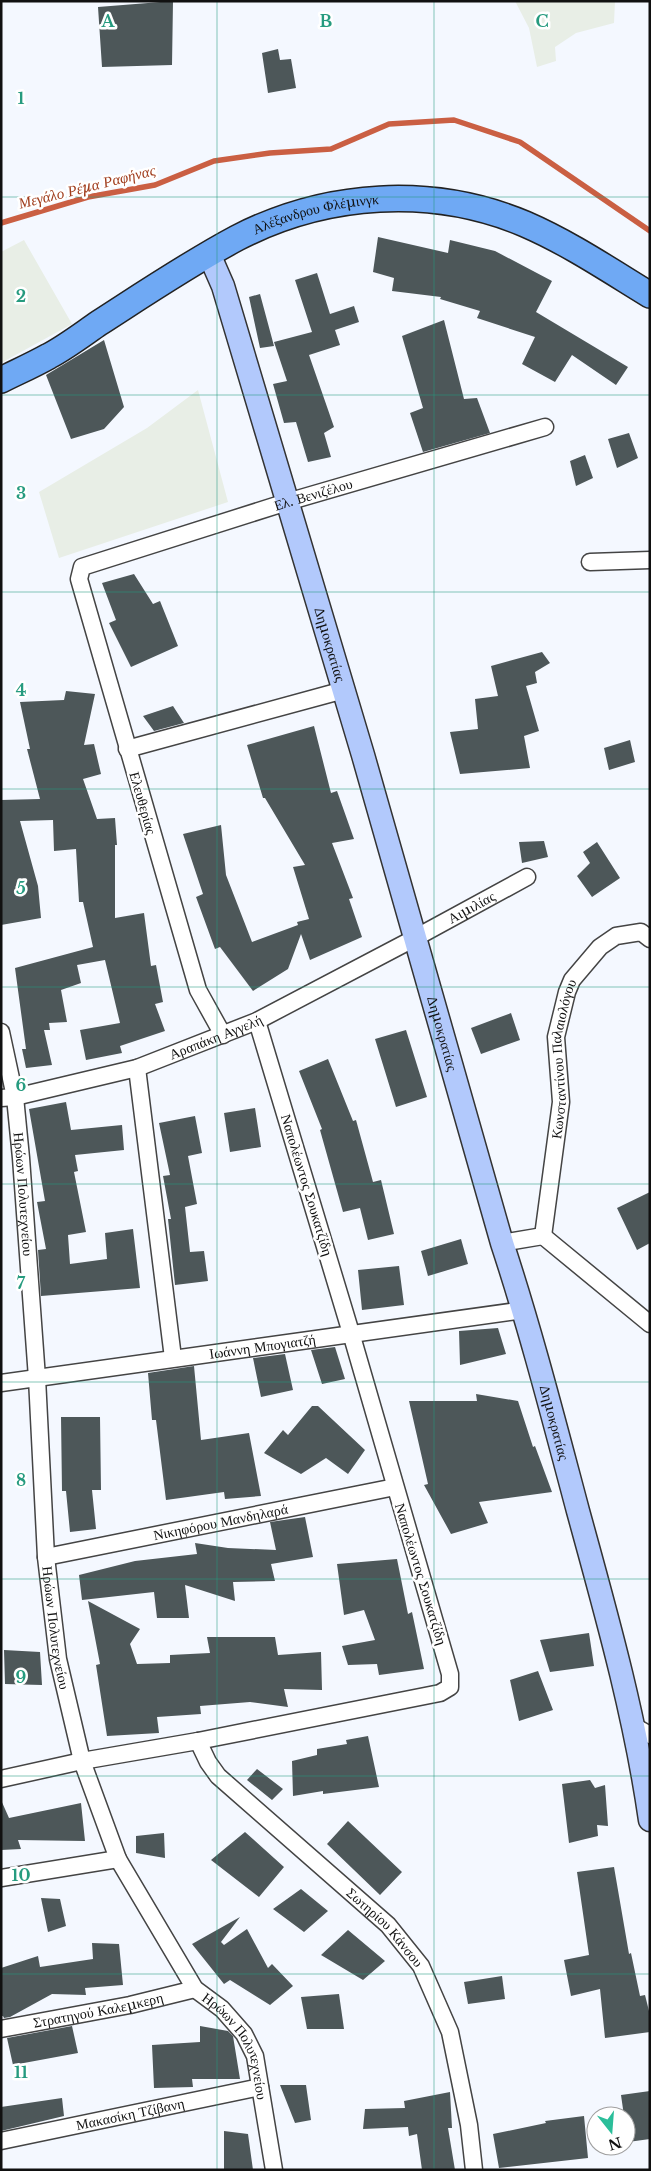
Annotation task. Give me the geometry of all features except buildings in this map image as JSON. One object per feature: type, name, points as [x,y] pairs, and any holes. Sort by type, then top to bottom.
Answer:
[{"type":"main road","name":"Αλέξανδρου Φλέμινγκ","points":[[1,380],[50,356],[209,254],[268,224],[309,209],[343,202],[410,198],[472,207],[526,225],[571,246],[650,295]]},
{"type":"street","name":"Δημοκρατίας","points":[[209,254],[223,286],[344,690],[502,1242],[524,1310],[607,1615],[642,1730],[650,1820]]},
{"type":"street","name":"Ελ. Βενιζέλου","points":[[82,567],[287,502],[545,426]]},
{"type":"street","points":[[590,562],[650,560]]},
{"type":"street","name":"Ελευθερίας","points":[[82,567],[79,579],[198,990],[223,1034]]},
{"type":"street","points":[[127,749],[344,690]]},
{"type":"street","name":"Αιμιλίας","points":[[415,938],[527,876]]},
{"type":"street","name":"Κωνσταντίνου Παλαιολόγου","points":[[543,1236],[561,1102],[556,1037],[567,992],[572,980],[600,947],[616,936],[641,932],[650,939]]},
{"type":"street","name":"Αραπάκη Αγγελή","points":[[8,1098],[137,1068],[257,1021],[415,938]]},
{"type":"street","name":"Ναπολέωντος Σουκατζίδη","points":[[1,1779],[82,1761],[198,1741],[440,1693],[450,1687],[450,1674],[351,1333],[257,1021]]},
{"type":"street","name":"Ηρώων Πολυτεχνείου","points":[[1,1032],[37,1378],[46,1557],[58,1659],[82,1761],[118,1859],[195,1989],[222,2009],[244,2034],[255,2056],[274,2170]]},
{"type":"street","points":[[137,1068],[173,1358]]},
{"type":"street","points":[[502,1242],[543,1236],[650,1324]]},
{"type":"street","name":"Ιωάννη Μπογιατζή","points":[[1,1382],[524,1310]]},
{"type":"street","name":"Νικηφόρου Μανδηλαρά","points":[[46,1557],[395,1487]]},
{"type":"street","name":"Σωτηρίου Κάνσου","points":[[198,1741],[208,1762],[218,1776],[388,1925],[421,1966],[450,2032],[469,2125],[474,2170]]},
{"type":"street","points":[[1,1878],[118,1859]]},
{"type":"street","name":"Στρατηγού Καλεμκερη","points":[[1,2029],[130,2005],[195,1989]]},
{"type":"street","name":"Μακασίκη Τζίβανη","points":[[1,2141],[260,2087]]},
{"type":"shaded area","points":[[515,1],[615,1],[614,23],[576,33],[555,47],[556,61],[537,67],[529,28]]},
{"type":"shaded area","points":[[24,240],[72,324],[1,363],[1,252]]},
{"type":"shaded area","points":[[198,390],[228,502],[59,558],[39,492],[147,428]]},
{"type":"waterway","name":"Μεγάλο Ρέμα Ραφήνας","points":[[1,223],[88,197],[155,185],[214,161],[270,153],[331,149],[389,124],[454,120],[520,142],[650,231]]}]
